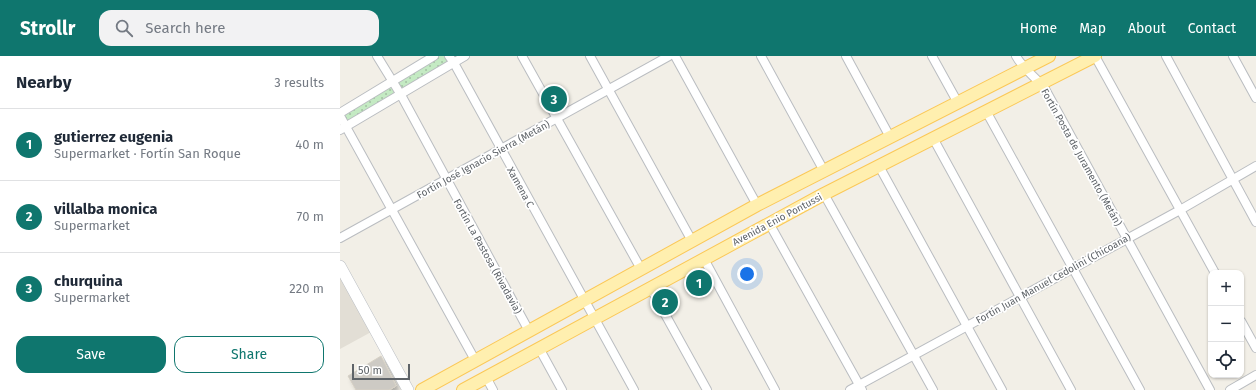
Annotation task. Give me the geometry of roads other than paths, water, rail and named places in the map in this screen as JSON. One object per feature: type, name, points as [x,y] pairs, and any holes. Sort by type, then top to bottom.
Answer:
[{"type":"main road","name":"Avenida Enio Pontussi","points":[[422,390],[757,205],[1049,56]]},
{"type":"main road","name":"Avenida Enio Pontussi","points":[[463,390],[594,317],[769,223],[1095,56]]},
{"type":"street","name":"Fortín La Pastosa (Rivadavia)","points":[[377,56],[392,80],[529,331]]},
{"type":"street","points":[[340,112],[434,56]]},
{"type":"street","points":[[343,128],[400,95],[451,59],[465,56]]},
{"type":"street","points":[[522,56],[641,269]]},
{"type":"street","points":[[590,56],[692,241]]},
{"type":"street","name":"Fortín José Ignacio Sierra (Metán)","points":[[340,238],[668,56]]},
{"type":"street","points":[[675,56],[757,205]]},
{"type":"street","points":[[761,56],[824,171]]},
{"type":"street","points":[[846,56],[890,137]]},
{"type":"street","points":[[932,56],[958,103]]},
{"type":"street","name":"Fortín Posta de Juramento (Metán)","points":[[1016,56],[1024,69],[1040,83],[1210,390]]},
{"type":"street","points":[[1095,56],[1213,270]]},
{"type":"street","points":[[1166,56],[1256,222]]},
{"type":"street","points":[[1233,56],[1256,98]]},
{"type":"street","name":"Xamena C","points":[[451,59],[634,390]]},
{"type":"street","points":[[986,111],[1140,390]]},
{"type":"street","points":[[340,116],[343,128],[392,210],[475,360]]},
{"type":"street","points":[[933,138],[1071,390]]},
{"type":"street","points":[[879,166],[1002,390]]},
{"type":"street","name":"Fortín Juan Manuel Cedolini (Chicoana)","points":[[850,390],[860,387],[914,355],[1180,210],[1256,166]]},
{"type":"street","points":[[824,194],[933,390]]},
{"type":"street","points":[[769,223],[860,387]]},
{"type":"street","points":[[704,259],[775,390]]},
{"type":"street","points":[[340,266],[408,390]]},
{"type":"street","points":[[650,287],[707,390]]},
{"type":"street","points":[[1244,326],[1256,348]]},
{"type":"street","points":[[539,348],[562,390]]},
{"type":"street","points":[[1230,390],[1256,375]]},
{"type":"street","points":[[486,377],[493,390]]},
{"type":"place","name":"churquina","points":[[554,99]]},
{"type":"place","name":"gutierrez eugenia","points":[[699,283]]},
{"type":"place","name":"villalba monica","points":[[665,302]]}]
